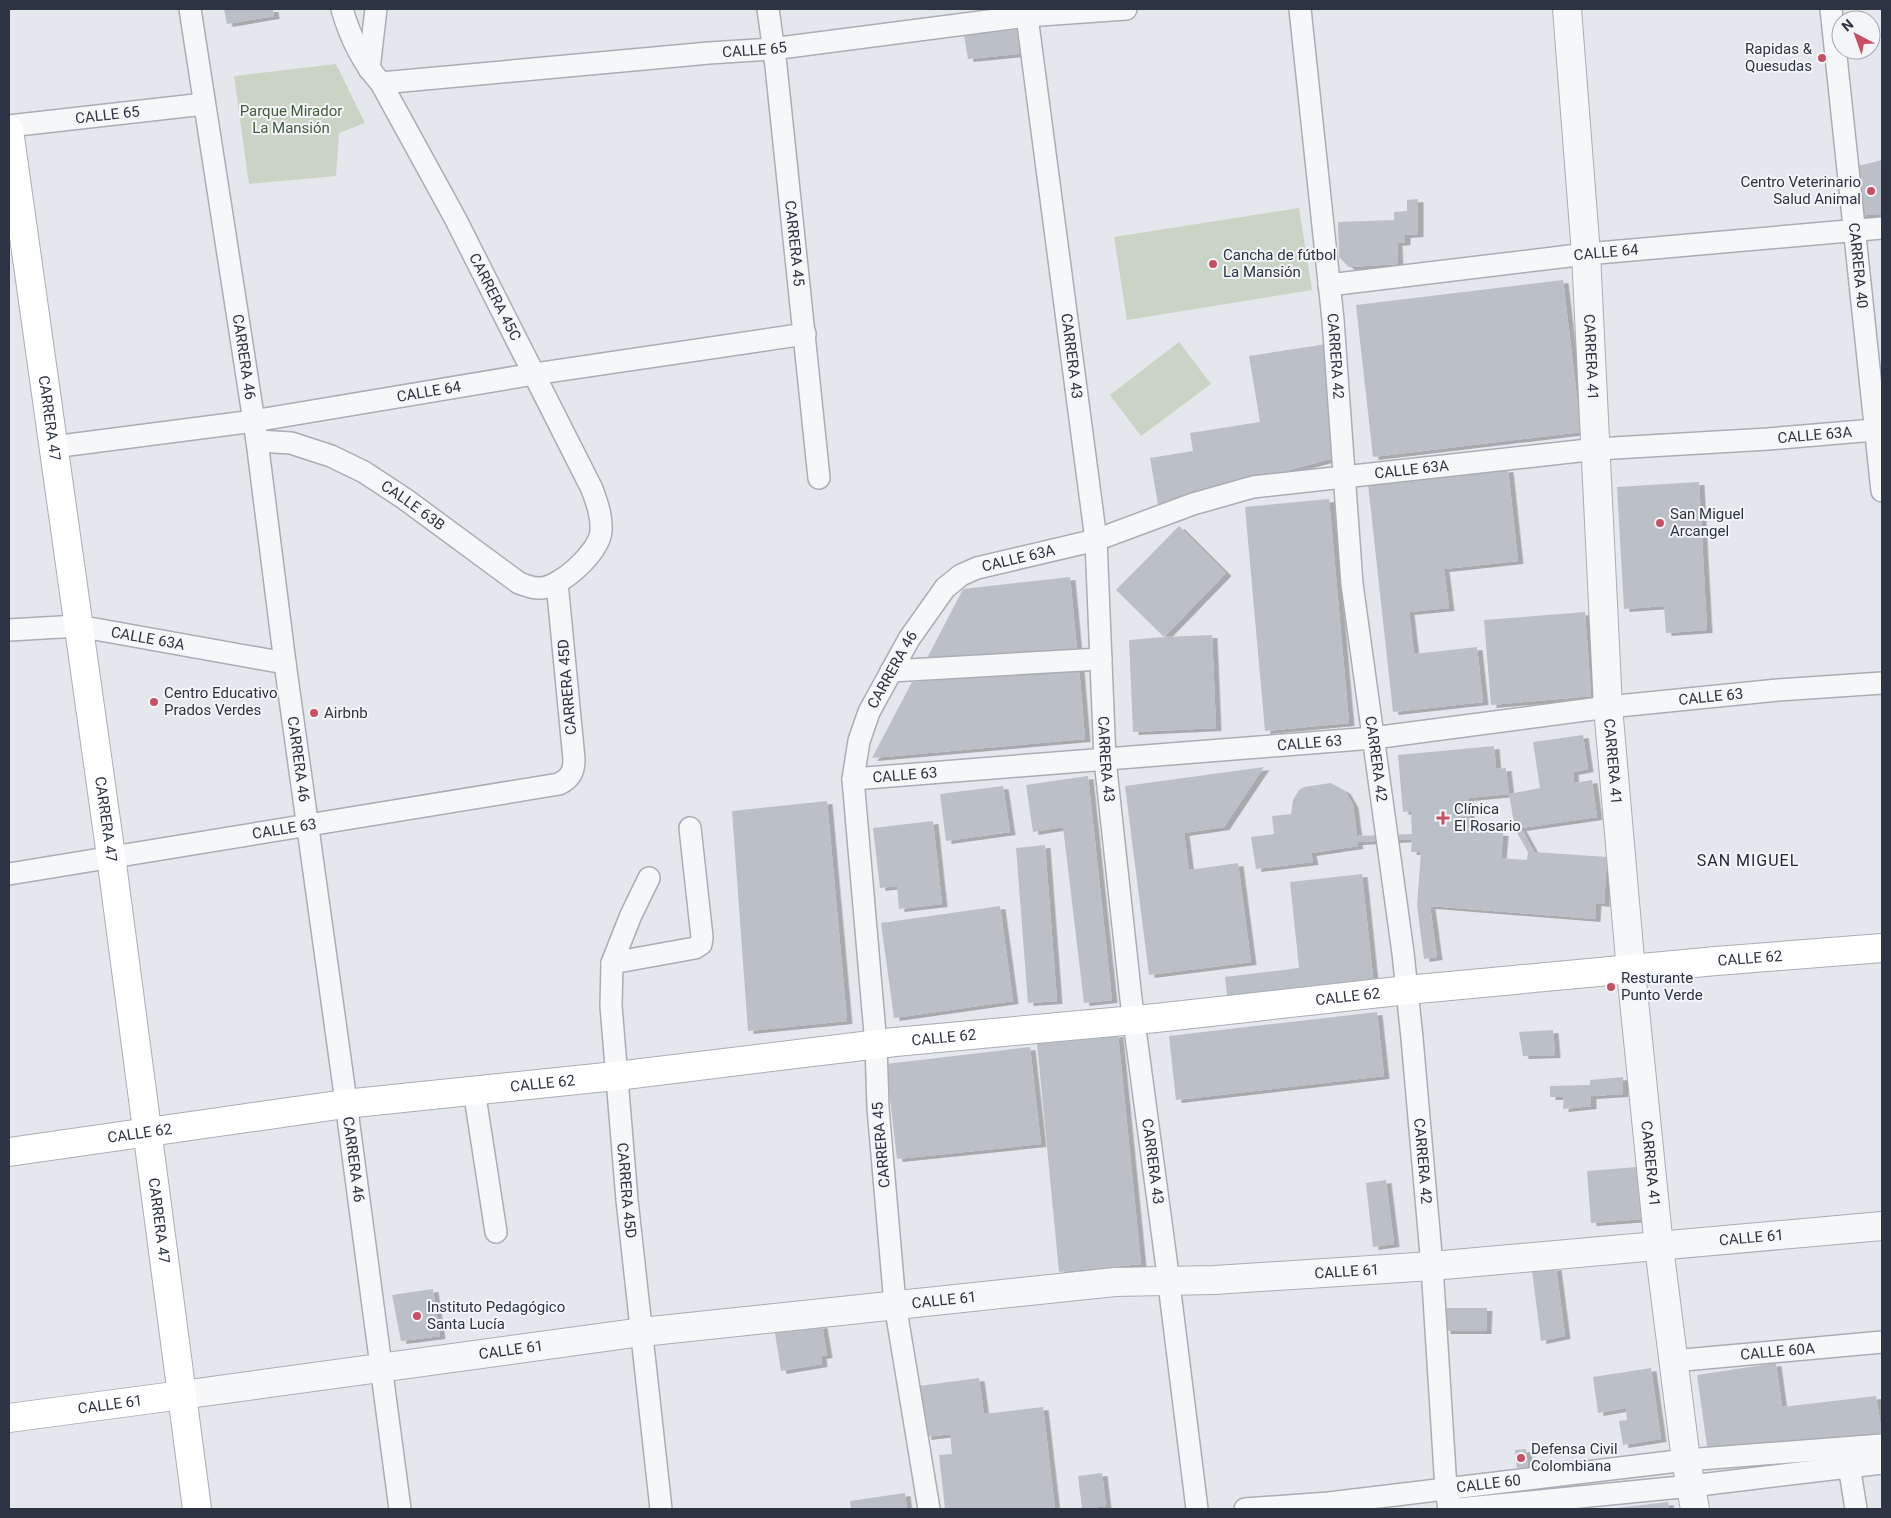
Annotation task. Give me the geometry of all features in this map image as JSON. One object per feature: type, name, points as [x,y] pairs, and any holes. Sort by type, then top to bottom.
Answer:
[{"type":"main road","name":"CARRERA 47","points":[[9,128],[111,856],[197,1509]]},
{"type":"main road","name":"CALLE 62","points":[[9,1152],[345,1104],[616,1076],[895,1042],[1135,1020],[1407,990],[1631,971],[1716,961],[1882,948]]},
{"type":"main road","name":"CALLE 61","points":[[9,1418],[182,1395]]},
{"type":"street","name":"CARRERA 46","points":[[190,9],[256,431],[285,663],[400,1509]]},
{"type":"street","name":"CARRERA 45C","points":[[342,9],[357,50],[375,76],[455,218],[592,489],[600,513],[601,533],[592,551],[578,567],[557,583]]},
{"type":"street","points":[[375,76],[376,9]]},
{"type":"street","name":"CARRERA 45","points":[[768,9],[777,75],[820,478]]},
{"type":"street","name":"CALLE 65","points":[[375,76],[772,49],[1026,12],[1126,9]]},
{"type":"street","name":"CARRERA 42","points":[[1300,9],[1329,285],[1352,584],[1407,990],[1432,1266],[1448,1499]]},
{"type":"street","name":"CARRERA 41","points":[[1567,9],[1586,254],[1597,449],[1608,707],[1631,971],[1659,1247],[1691,1485]]},
{"type":"street","name":"CARRERA 40","points":[[1831,9],[1874,430],[1882,491]]},
{"type":"street","name":"CARRERA 43","points":[[1026,12],[1096,540],[1105,760],[1130,990],[1197,1509]]},
{"type":"street","name":"CALLE 65","points":[[9,128],[204,104]]},
{"type":"street","name":"CALLE 64","points":[[1329,285],[1586,254],[1882,228]]},
{"type":"street","name":"CALLE 64","points":[[53,447],[256,431],[534,374],[805,334]]},
{"type":"street","name":"CALLE 63A","points":[[961,575],[977,568],[1096,540],[1192,504],[1253,487],[1597,449],[1768,439],[1874,430]]},
{"type":"street","name":"CALLE 63B","points":[[256,431],[331,456],[364,472],[405,499],[519,583],[539,588],[557,583]]},
{"type":"street","name":"CARRERA 46","points":[[853,780],[859,741],[869,712],[909,639],[932,604],[945,588],[961,575]]},
{"type":"street","name":"CARRERA 45D","points":[[557,583],[574,759],[574,770],[567,780],[559,784]]},
{"type":"street","name":"CALLE 63A","points":[[9,630],[78,626],[285,663]]},
{"type":"street","points":[[891,671],[1101,659]]},
{"type":"street","name":"CALLE 63","points":[[853,780],[1373,738],[1608,707],[1778,690],[1882,683]]},
{"type":"street","name":"CARRERA 45","points":[[853,780],[876,1045],[878,1108],[895,1304],[929,1509]]},
{"type":"street","name":"CALLE 63","points":[[9,874],[559,784]]},
{"type":"street","points":[[612,963],[695,948],[701,944],[702,936],[690,828]]},
{"type":"street","name":"CARRERA 45D","points":[[648,878],[612,963],[611,1006],[616,1076],[661,1509]]},
{"type":"street","points":[[474,1090],[496,1232]]},
{"type":"street","name":"CALLE 61","points":[[182,1395],[642,1332],[1115,1282],[1169,1282],[1432,1266],[1882,1226]]},
{"type":"street","name":"CALLE 60A","points":[[1673,1361],[1882,1342]]},
{"type":"street","name":"CALLE 60","points":[[1458,1509],[1691,1485],[1847,1457],[1882,1445]]},
{"type":"street","points":[[1847,1457],[1856,1509]]},
{"type":"street","name":"CALLE 60","points":[[1847,1457],[1882,1463]]},
{"type":"street","name":"CALLE 60","points":[[1245,1509],[1691,1485]]},
{"type":"green space","name":"Parque Mirador La Mansión","points":[[336,64],[365,123],[339,133],[336,176],[249,184],[234,76]]},
{"type":"green space","name":"Cancha de fútbol La Mansión","points":[[1299,208],[1312,290],[1127,320],[1114,237]]},
{"type":"green space","points":[[1179,342],[1211,384],[1141,436],[1110,395]]},
{"type":"building","points":[[224,9],[273,9],[274,16],[227,24]]},
{"type":"building","points":[[1024,29],[1027,53],[968,59],[964,35]]},
{"type":"building","name":"Centro Veterinario Salud Animal","points":[[1882,160],[1882,215],[1860,215],[1858,166]]},
{"type":"building","points":[[1418,199],[1418,234],[1405,235],[1405,242],[1397,243],[1398,264],[1349,267],[1339,257],[1338,222],[1394,220],[1394,212],[1407,211],[1407,200]]},
{"type":"building","points":[[1563,280],[1581,432],[1373,457],[1356,305]]},
{"type":"building","points":[[1327,344],[1334,458],[1158,505],[1150,458],[1193,451],[1190,433],[1260,422],[1249,356]]},
{"type":"building","points":[[1508,469],[1518,561],[1444,569],[1449,608],[1409,612],[1414,654],[1477,647],[1483,702],[1393,712],[1368,484]]},
{"type":"building","name":"San Miguel Arcangel","points":[[1699,482],[1707,630],[1666,633],[1664,606],[1624,609],[1617,487]]},
{"type":"building","points":[[1329,499],[1349,723],[1265,731],[1245,507]]},
{"type":"building","points":[[1179,526],[1226,573],[1164,637],[1116,590]]},
{"type":"building","points":[[1070,577],[1077,650],[923,666],[963,589]]},
{"type":"building","points":[[1585,612],[1591,696],[1491,705],[1484,620]]},
{"type":"building","points":[[1212,635],[1216,728],[1133,732],[1129,640]]},
{"type":"building","points":[[1079,668],[1085,739],[872,758],[912,682]]},
{"type":"building","points":[[1583,735],[1588,769],[1573,772],[1574,783],[1592,780],[1597,817],[1521,828],[1534,852],[1607,857],[1604,904],[1596,903],[1595,919],[1430,906],[1437,957],[1424,959],[1417,905],[1421,852],[1411,852],[1412,839],[1357,842],[1358,846],[1311,853],[1313,862],[1256,869],[1251,837],[1274,834],[1272,816],[1291,814],[1293,800],[1299,790],[1304,787],[1331,783],[1345,791],[1353,805],[1357,836],[1412,834],[1411,811],[1403,812],[1398,755],[1494,746],[1496,769],[1506,768],[1509,794],[1540,788],[1533,742]],"holes":[[[1509,794],[1515,829],[1528,852],[1527,860],[1501,858],[1503,833],[1470,831],[1468,798]]]},
{"type":"building","points":[[1264,767],[1224,827],[1184,833],[1189,870],[1238,863],[1251,962],[1149,975],[1125,786]]},
{"type":"building","points":[[1088,776],[1112,1000],[1084,1003],[1063,827],[1033,832],[1026,785]]},
{"type":"building","points":[[1003,786],[1010,832],[946,841],[940,794]]},
{"type":"building","points":[[827,801],[847,1021],[748,1031],[732,811]]},
{"type":"building","points":[[933,821],[942,904],[899,909],[897,886],[880,888],[873,828]]},
{"type":"building","points":[[1045,845],[1057,1001],[1028,1003],[1016,848]]},
{"type":"building","points":[[1362,874],[1374,987],[1228,1003],[1225,977],[1299,968],[1290,882]]},
{"type":"building","points":[[1000,906],[1013,1001],[894,1018],[881,923]]},
{"type":"building","points":[[1377,1012],[1384,1076],[1176,1100],[1169,1036]]},
{"type":"building","points":[[1553,1030],[1555,1055],[1523,1056],[1519,1032]]},
{"type":"building","points":[[1118,1034],[1141,1264],[1059,1272],[1037,1043]]},
{"type":"building","points":[[1030,1047],[1041,1144],[897,1159],[886,1064]]},
{"type":"building","points":[[1623,1077],[1623,1094],[1591,1096],[1591,1106],[1563,1109],[1564,1097],[1550,1097],[1550,1086],[1590,1085],[1590,1080]]},
{"type":"building","points":[[1637,1167],[1643,1219],[1591,1223],[1587,1171]]},
{"type":"building","points":[[1386,1180],[1394,1244],[1373,1247],[1366,1183]]},
{"type":"building","points":[[1556,1267],[1565,1336],[1541,1341],[1532,1271]]},
{"type":"building","name":"Instituto Pedagógico Santa Lucía","points":[[433,1289],[440,1336],[401,1341],[392,1295]]},
{"type":"building","points":[[1445,1308],[1487,1308],[1486,1331],[1445,1331]]},
{"type":"building","points":[[822,1325],[827,1355],[821,1356],[822,1364],[781,1371],[775,1333]]},
{"type":"building","points":[[1776,1363],[1782,1407],[1876,1396],[1882,1434],[1708,1453],[1697,1375]]},
{"type":"building","points":[[1651,1368],[1661,1439],[1623,1445],[1619,1421],[1627,1420],[1626,1408],[1598,1413],[1593,1377]]},
{"type":"building","points":[[979,1378],[984,1414],[1043,1407],[1055,1509],[945,1509],[939,1455],[952,1454],[950,1434],[926,1437],[919,1386]]},
{"type":"building","name":"Defensa Civil Colombiana","points":[[1526,1449],[1528,1467],[1517,1468],[1515,1450]]},
{"type":"building","points":[[1102,1473],[1106,1506],[1082,1509],[1078,1476]]},
{"type":"building","points":[[905,1493],[907,1509],[851,1509],[850,1501]]},
{"type":"building","points":[[1668,1502],[1669,1509],[1616,1509],[1616,1508]]},
{"type":"place","name":"Rapidas & Quesudas","points":[[1822,58]]},
{"type":"place","name":"Centro Veterinario Salud Animal","points":[[1871,191]]},
{"type":"place","name":"Cancha de fútbol La Mansión","points":[[1213,264]]},
{"type":"place","name":"San Miguel Arcangel","points":[[1660,523]]},
{"type":"place","name":"Centro Educativo Prados Verdes","points":[[154,702]]},
{"type":"place","name":"Airbnb","points":[[314,713]]},
{"type":"place","name":"Clínica El Rosario","points":[[1443,818]]},
{"type":"place","name":"Resturante Punto Verde","points":[[1611,987]]},
{"type":"place","name":"Instituto Pedagógico Santa Lucía","points":[[417,1316]]},
{"type":"place","name":"Defensa Civil Colombiana","points":[[1521,1458]]},
{"type":"district","name":"SAN MIGUEL","points":[[1748,860]]}]
